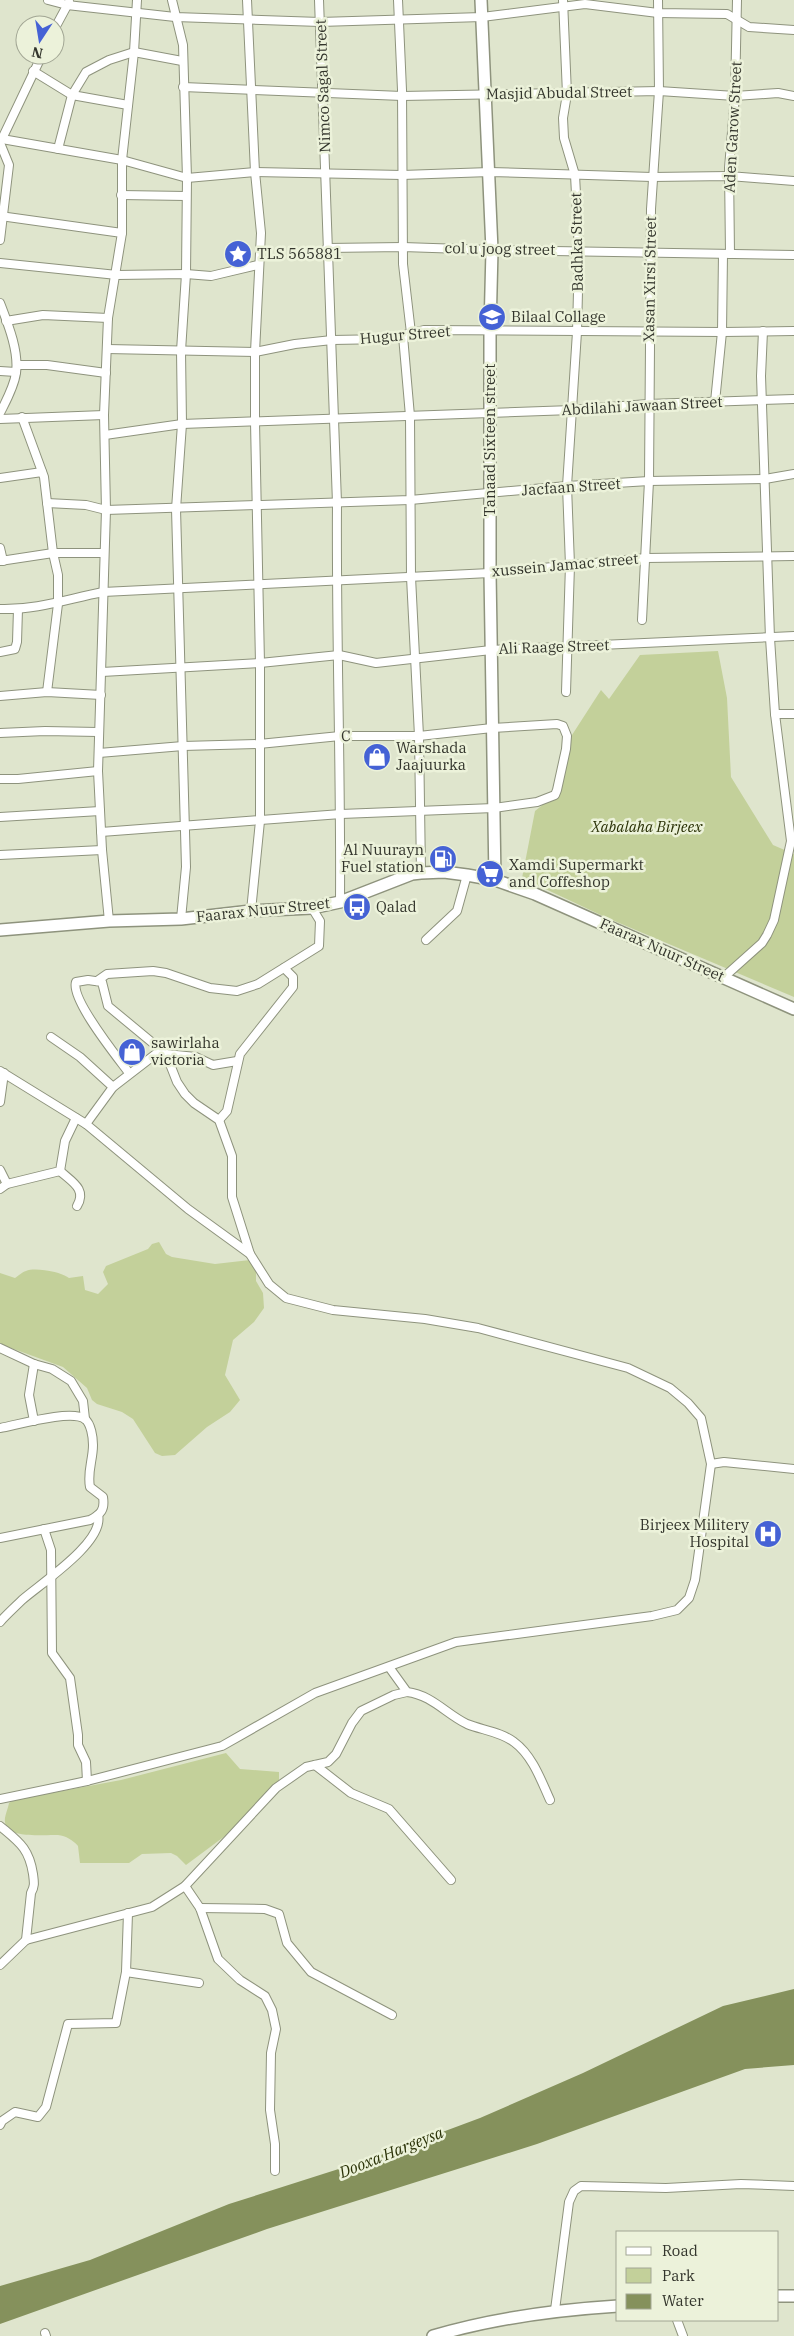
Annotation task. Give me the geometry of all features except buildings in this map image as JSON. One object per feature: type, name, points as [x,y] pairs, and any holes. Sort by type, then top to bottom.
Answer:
[{"type":"street","points":[[48,0],[175,17],[320,22],[482,17],[563,3],[658,13],[727,14],[749,27],[794,30]]},
{"type":"street","points":[[109,921],[102,850],[98,771],[106,510],[104,415],[108,318],[117,276],[122,233],[122,160],[134,52],[137,0]]},
{"type":"street","points":[[172,0],[175,17],[182,37],[187,178],[186,274],[181,351],[182,424],[176,509],[180,588],[186,867],[181,919]]},
{"type":"street","points":[[247,0],[255,172],[261,233],[258,265],[255,422],[260,663],[260,821],[251,911]]},
{"type":"street","name":"Nimco Sagal Street","points":[[319,0],[337,503],[336,579],[341,814],[340,902]]},
{"type":"street","points":[[398,0],[402,96],[404,289],[410,416],[411,577],[420,736],[420,873]]},
{"type":"street","name":"Tanaad Sixteen street","points":[[481,0],[492,250],[490,330],[490,572],[495,880]]},
{"type":"street","name":"Xasan Xirsi Street","points":[[642,620],[649,481],[648,404],[652,177],[660,91],[658,0]]},
{"type":"street","name":"Aden Garow Street","points":[[715,402],[722,332],[729,176],[735,96],[737,0]]},
{"type":"street","points":[[62,15],[69,2]]},
{"type":"street","name":"Badhka Street","points":[[563,3],[567,94],[563,118],[564,138],[575,175],[579,251],[577,332],[567,486],[570,565],[566,692]]},
{"type":"street","points":[[58,149],[72,95],[86,72],[109,60],[134,52],[182,61]]},
{"type":"street","points":[[0,240],[9,165],[1,142],[36,65]]},
{"type":"street","points":[[33,71],[72,95],[128,105]]},
{"type":"street","name":"Masjid Abudal Street","points":[[183,87],[402,96],[660,91],[735,96],[763,93],[794,96]]},
{"type":"street","points":[[1,142],[122,160],[187,178],[255,172],[402,175],[490,172],[652,177],[729,176],[794,181]]},
{"type":"street","points":[[121,195],[186,196]]},
{"type":"street","points":[[2,216],[122,233]]},
{"type":"street","name":"col u joog street","points":[[327,248],[403,247],[794,255]]},
{"type":"street","points":[[0,263],[117,276],[186,274],[211,276],[258,265]]},
{"type":"street","points":[[0,303],[6,321],[16,369],[0,414]]},
{"type":"street","points":[[6,321],[43,315],[108,318]]},
{"type":"street","name":"Hugur Street","points":[[107,349],[256,352],[295,344],[407,335],[424,330],[577,332],[794,331]]},
{"type":"street","points":[[724,977],[762,943],[767,935],[774,920],[790,852],[791,835],[775,714],[770,638],[762,400],[763,331]]},
{"type":"street","points":[[0,371],[46,365],[106,373]]},
{"type":"street","name":"Abdilahi Jawaan Street","points":[[105,435],[182,424],[334,420],[572,410],[648,404],[794,399]]},
{"type":"street","points":[[0,419],[104,415]]},
{"type":"street","points":[[22,417],[46,487],[52,553],[58,575],[58,604],[47,692]]},
{"type":"street","points":[[0,478],[42,472]]},
{"type":"street","name":"Jacfaan Street","points":[[47,504],[86,505],[106,510],[337,503],[410,500],[567,486],[649,481],[765,479],[794,474]]},
{"type":"street","points":[[0,548],[2,561],[52,553],[104,553]]},
{"type":"street","name":"xussein Jamac street","points":[[0,609],[18,610],[58,604],[76,597],[103,592],[259,585],[336,579],[411,577],[646,558],[794,556]]},
{"type":"street","points":[[0,652],[15,649],[18,610]]},
{"type":"street","name":"Ali Raage Street","points":[[339,655],[369,663],[491,650],[794,636]]},
{"type":"street","points":[[102,672],[260,663],[339,655]]},
{"type":"street","points":[[0,696],[47,692],[101,695]]},
{"type":"street","points":[[775,714],[794,714]]},
{"type":"street","name":"C","points":[[99,753],[183,746],[259,744],[340,736],[420,736],[492,728],[557,724],[563,726],[567,736],[559,784],[555,795],[537,802],[494,808]]},
{"type":"street","points":[[0,733],[45,731],[98,732]]},
{"type":"street","points":[[0,779],[98,771]]},
{"type":"street","points":[[101,832],[341,814],[494,808]]},
{"type":"street","points":[[0,817],[100,811]]},
{"type":"street","points":[[0,855],[102,850]]},
{"type":"street","name":"Faarax Nuur Street","points":[[0,930],[109,921],[181,919],[251,911],[312,908],[340,902],[412,874],[444,872],[495,880],[535,894],[794,1009]]},
{"type":"street","points":[[426,940],[457,911],[467,875]]},
{"type":"street","points":[[97,981],[107,974],[153,971],[166,973],[210,988],[237,991],[258,984],[319,946],[320,921],[312,908]]},
{"type":"street","points":[[219,1120],[227,1111],[240,1054],[293,987],[293,977],[284,968]]},
{"type":"street","points":[[0,1799],[87,1781],[222,1746],[314,1693],[456,1642],[652,1616],[677,1610],[689,1598],[695,1580],[711,1464],[701,1418],[688,1403],[670,1388],[628,1368],[478,1328],[425,1319],[332,1310],[286,1298],[269,1284],[250,1254],[232,1197],[232,1156],[219,1120],[194,1103],[186,1094],[177,1082],[163,1052],[108,1006],[102,982],[76,982],[74,986],[89,1018],[129,1073]]},
{"type":"street","points":[[52,1037],[80,1057],[113,1087]]},
{"type":"street","points":[[86,1124],[113,1087],[129,1073],[163,1052],[196,1057],[213,1065],[238,1061]]},
{"type":"street","points":[[0,1102],[2,1072],[86,1124],[188,1209],[250,1254]]},
{"type":"street","points":[[60,1171],[65,1141],[76,1118]]},
{"type":"street","points":[[0,1170],[3,1186],[60,1171]]},
{"type":"street","points":[[60,1171],[80,1190],[81,1197],[77,1206]]},
{"type":"street","points":[[0,1348],[34,1364],[52,1369],[71,1381],[82,1401],[84,1419],[91,1428],[93,1444],[88,1477],[90,1487],[103,1497],[104,1505],[102,1512],[90,1520],[0,1538]]},
{"type":"street","points":[[34,1364],[28,1395],[34,1421]]},
{"type":"street","points":[[0,1428],[58,1416],[75,1416],[84,1419]]},
{"type":"street","points":[[711,1464],[724,1462],[794,1469]]},
{"type":"street","points":[[0,1622],[23,1600],[73,1560],[94,1534],[100,1520],[98,1515]]},
{"type":"street","points":[[44,1529],[51,1550],[52,1653],[70,1678],[78,1745],[86,1762],[87,1781]]},
{"type":"street","points":[[389,1667],[407,1692]]},
{"type":"street","points":[[0,1965],[26,1940],[152,1907],[185,1886],[276,1788],[306,1767],[328,1762],[336,1754],[352,1723],[362,1711],[394,1695],[407,1692],[424,1697],[439,1704],[451,1714],[467,1723],[514,1742],[530,1758],[550,1800]]},
{"type":"street","points":[[315,1765],[351,1793],[389,1810],[451,1880]]},
{"type":"street","points":[[0,1826],[22,1844],[30,1858],[35,1887],[31,1894],[26,1940]]},
{"type":"street","points":[[185,1886],[200,1908],[218,1959],[240,1980],[265,1996],[272,2010],[276,2029],[271,2053],[270,2110],[275,2144],[275,2171]]},
{"type":"street","points":[[200,1908],[265,1909],[279,1914],[287,1943],[312,1972],[392,2015]]},
{"type":"street","points":[[0,2126],[2,2121],[15,2112],[38,2117],[46,2107],[68,2024],[116,2023],[126,1972],[128,1913]]},
{"type":"street","points":[[126,1972],[199,1983]]},
{"type":"street","points":[[555,2310],[569,2202],[574,2191],[581,2186],[666,2188],[741,2184],[794,2186]]},
{"type":"street","points":[[779,2296],[794,2296]]},
{"type":"street","points":[[433,2336],[466,2326],[555,2310],[616,2306]]},
{"type":"street","points":[[677,2321],[683,2336]]},
{"type":"green space","name":"Xabalaha Birjeex","points":[[718,651],[727,698],[731,777],[773,845],[794,854],[794,997],[605,917],[522,878],[535,811],[555,795],[572,735],[601,690],[609,699],[640,655]]},
{"type":"green space","points":[[159,1242],[166,1254],[172,1257],[215,1264],[250,1260],[256,1266],[256,1281],[263,1293],[264,1308],[254,1322],[233,1340],[225,1375],[240,1400],[230,1412],[207,1427],[175,1455],[162,1456],[155,1453],[133,1419],[122,1412],[97,1404],[92,1400],[87,1388],[63,1367],[0,1344],[0,1273],[15,1278],[30,1270],[42,1270],[55,1272],[69,1278],[83,1276],[85,1290],[98,1294],[108,1284],[103,1272],[106,1266],[148,1249],[152,1244]]},
{"type":"green space","points":[[226,1753],[240,1769],[279,1772],[279,1780],[229,1833],[186,1865],[171,1853],[142,1854],[129,1863],[80,1863],[78,1846],[64,1836],[19,1834],[7,1828],[5,1822],[9,1803],[14,1800],[121,1780]]},
{"type":"water","name":"Dooxa Hargeysa","points":[[794,1989],[794,2065],[745,2069],[537,2144],[267,2229],[0,2324],[0,2286],[90,2260],[229,2204],[370,2159],[480,2118],[583,2073],[723,2006]]},
{"type":"place","name":"TLS 565881","points":[[238,254]]},
{"type":"place","name":"Bilaal Collage","points":[[492,317]]},
{"type":"place","name":"Warshada Jaajuurka","points":[[377,757]]},
{"type":"place","name":"Al Nuurayn Fuel station","points":[[443,859]]},
{"type":"place","name":"Xamdi Supermarkt and Coffeshop","points":[[490,874]]},
{"type":"place","name":"Qalad","points":[[357,907]]},
{"type":"place","name":"sawirlaha victoria","points":[[132,1052]]},
{"type":"place","name":"Birjeex Militery Hospital","points":[[768,1534]]}]
